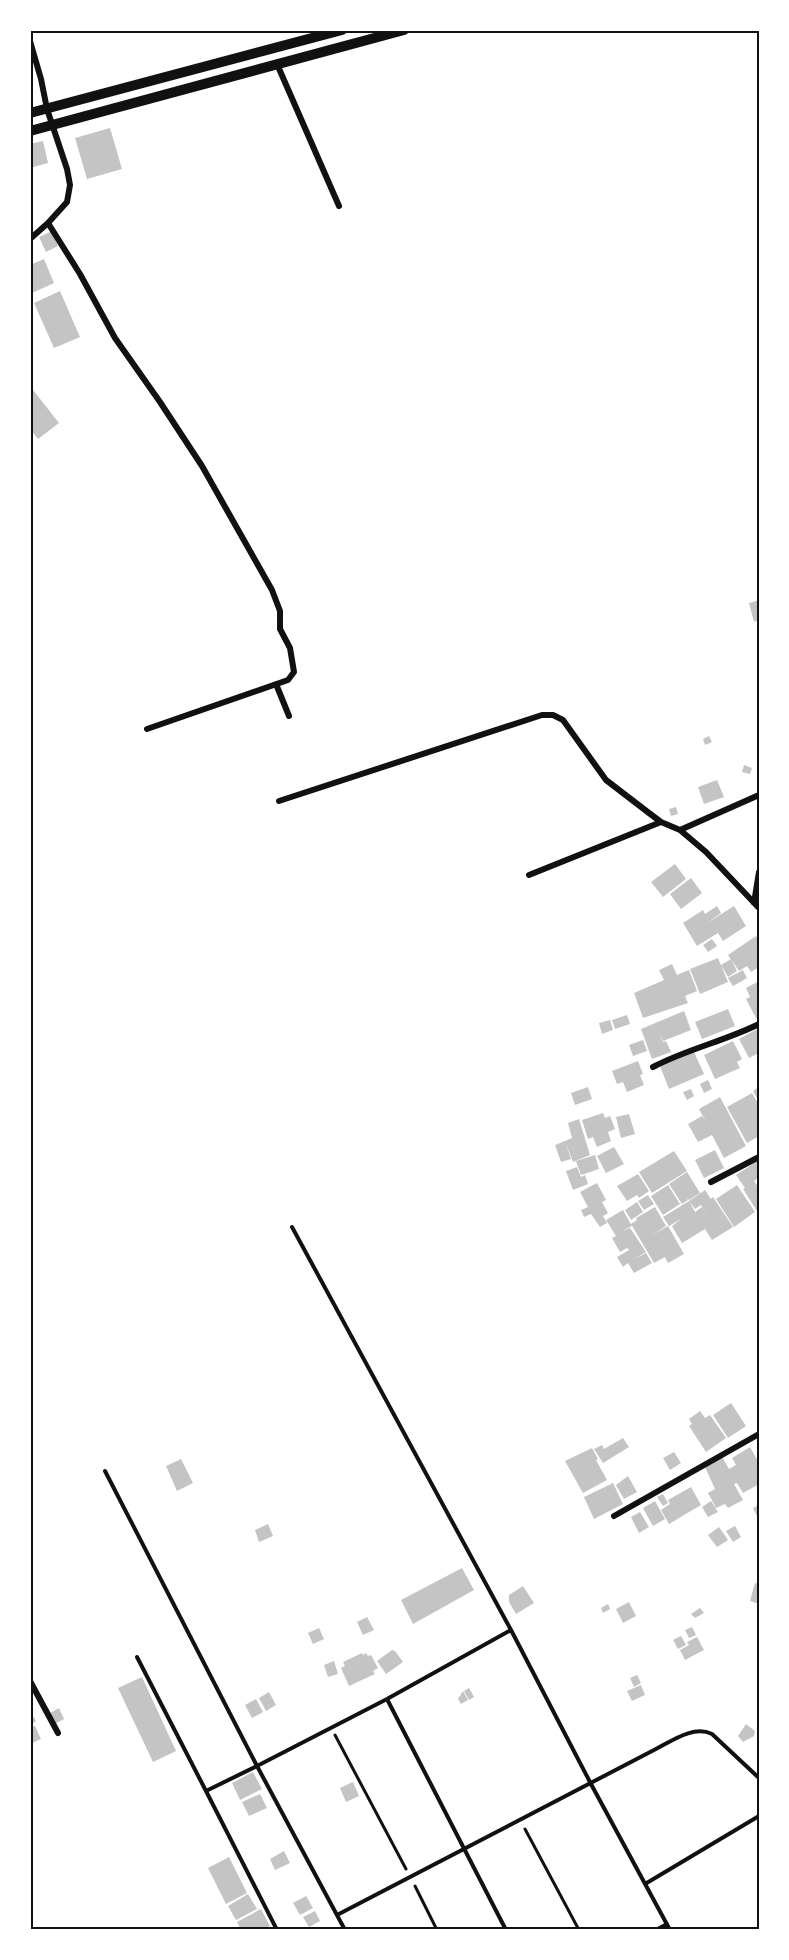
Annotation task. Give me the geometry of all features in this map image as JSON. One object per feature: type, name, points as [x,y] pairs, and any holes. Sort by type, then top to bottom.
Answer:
[{"type":"main road","points":[[30,113],[342,30]]},
{"type":"main road","points":[[30,131],[404,30]]},
{"type":"street","points":[[329,32],[332,49]]},
{"type":"street","points":[[30,41],[47,109],[70,185],[67,202],[30,239]]},
{"type":"street","points":[[276,63],[339,206]]},
{"type":"street","points":[[48,223],[80,274],[115,338],[202,466],[272,590],[280,611],[280,629],[290,648],[294,672],[288,680],[147,729]]},
{"type":"street","points":[[276,684],[289,716]]},
{"type":"street","points":[[279,801],[531,718],[553,715],[563,720],[606,780],[661,822],[680,830],[706,852],[757,906]]},
{"type":"street","points":[[680,830],[759,795]]},
{"type":"street","points":[[529,874],[661,822]]},
{"type":"street","points":[[757,906],[759,872]]},
{"type":"street","points":[[653,1067],[672,1057],[730,1037],[759,1024]]},
{"type":"street","points":[[711,1182],[759,1157]]},
{"type":"street","points":[[614,1516],[759,1434]]},
{"type":"street","points":[[30,1681],[58,1733]]},
{"type":"lane","points":[[222,62],[225,77]]},
{"type":"lane","points":[[292,1227],[511,1630],[670,1930]]},
{"type":"lane","points":[[105,1471],[257,1766],[345,1930]]},
{"type":"lane","points":[[206,1791],[387,1699],[511,1630]]},
{"type":"lane","points":[[137,1657],[277,1930]]},
{"type":"lane","points":[[387,1699],[463,1851],[506,1930]]},
{"type":"lane","points":[[337,1915],[654,1750],[698,1730],[711,1734],[759,1778]]},
{"type":"lane","points":[[645,1884],[759,1816]]},
{"type":"lane","points":[[656,1930],[667,1924]]},
{"type":"path","points":[[332,1728],[437,1930]]},
{"type":"path","points":[[520,1821],[579,1930]]},
{"type":"building","points":[[110,128],[122,169],[87,179],[75,138]]},
{"type":"building","points":[[43,141],[48,163],[30,168],[30,144]]},
{"type":"building","points":[[52,231],[58,246],[46,252],[39,237]]},
{"type":"building","points":[[44,259],[54,283],[30,294],[30,265]]},
{"type":"building","points":[[60,291],[80,337],[54,348],[34,303]]},
{"type":"building","points":[[30,386],[59,423],[38,439],[30,429]]},
{"type":"building","points":[[759,600],[759,620],[754,622],[749,603]]},
{"type":"building","points":[[709,736],[712,742],[705,745],[703,739]]},
{"type":"building","points":[[744,765],[752,768],[750,774],[742,772]]},
{"type":"building","points":[[717,780],[724,797],[704,804],[698,787]]},
{"type":"building","points":[[676,807],[678,814],[671,816],[669,809]]},
{"type":"building","points":[[675,864],[686,879],[663,897],[651,882]]},
{"type":"building","points":[[691,878],[702,893],[681,909],[670,894]]},
{"type":"building","points":[[717,906],[721,913],[707,923],[734,906],[746,926],[723,941],[718,933],[697,946],[683,923],[703,910],[705,914]]},
{"type":"building","points":[[756,936],[759,941],[759,967],[751,972],[747,966],[739,971],[728,955]]},
{"type":"building","points":[[712,939],[717,946],[708,952],[703,945]]},
{"type":"building","points":[[718,958],[728,982],[700,994],[690,969]]},
{"type":"building","points":[[731,959],[737,971],[728,977],[721,965]]},
{"type":"building","points":[[672,964],[677,975],[689,970],[697,991],[685,996],[688,1003],[643,1018],[634,993],[664,980],[659,970]]},
{"type":"building","points":[[743,970],[747,978],[733,986],[728,978]]},
{"type":"building","points":[[759,981],[759,1017],[756,1018],[746,999],[750,997],[746,988]]},
{"type":"building","points":[[728,1009],[735,1026],[702,1039],[695,1022]]},
{"type":"building","points":[[684,1011],[691,1030],[663,1041],[658,1031],[663,1042],[666,1041],[671,1052],[652,1059],[641,1029]]},
{"type":"building","points":[[627,1015],[630,1024],[615,1029],[612,1020]]},
{"type":"building","points":[[610,1020],[613,1030],[602,1034],[599,1023]]},
{"type":"building","points":[[759,1028],[759,1053],[749,1058],[739,1039]]},
{"type":"building","points":[[643,1040],[647,1051],[633,1056],[629,1045]]},
{"type":"building","points":[[733,1041],[742,1059],[737,1062],[740,1068],[715,1079],[704,1055]]},
{"type":"building","points":[[694,1052],[704,1074],[669,1089],[660,1066]]},
{"type":"building","points":[[638,1061],[644,1085],[627,1092],[623,1082],[617,1084],[612,1071]]},
{"type":"building","points":[[708,1080],[712,1089],[704,1093],[700,1084]]},
{"type":"building","points":[[588,1087],[592,1099],[575,1105],[571,1093]]},
{"type":"building","points":[[759,1087],[759,1102],[753,1091]]},
{"type":"building","points":[[691,1089],[694,1096],[687,1100],[683,1092]]},
{"type":"building","points":[[752,1093],[759,1105],[759,1136],[747,1143],[727,1107]]},
{"type":"building","points":[[720,1097],[746,1146],[724,1158],[712,1135],[698,1142],[688,1124],[702,1116],[706,1122],[699,1109]]},
{"type":"building","points":[[603,1113],[605,1118],[610,1116],[615,1129],[608,1132],[611,1141],[597,1147],[593,1137],[588,1139],[582,1120]]},
{"type":"building","points":[[629,1114],[635,1134],[621,1138],[616,1117]]},
{"type":"building","points":[[579,1119],[590,1155],[573,1162],[565,1141],[572,1138],[568,1123]]},
{"type":"building","points":[[565,1141],[571,1159],[561,1162],[555,1145]]},
{"type":"building","points":[[614,1147],[624,1164],[606,1173],[597,1156]]},
{"type":"building","points":[[715,1150],[724,1168],[704,1178],[695,1160]]},
{"type":"building","points":[[674,1151],[687,1171],[652,1193],[639,1172]]},
{"type":"building","points":[[595,1155],[599,1169],[581,1175],[576,1161]]},
{"type":"building","points":[[759,1160],[759,1177],[754,1181],[759,1188],[759,1210],[757,1211],[736,1175]]},
{"type":"building","points":[[577,1167],[581,1177],[585,1175],[588,1184],[573,1190],[566,1171]]},
{"type":"building","points":[[687,1172],[700,1193],[689,1200],[686,1198],[688,1200],[682,1204],[669,1184]]},
{"type":"building","points":[[638,1174],[649,1191],[639,1198],[637,1195],[627,1201],[617,1186]]},
{"type":"building","points":[[597,1183],[606,1200],[602,1202],[608,1213],[603,1216],[607,1223],[600,1227],[591,1214],[584,1217],[581,1210],[588,1207],[580,1192]]},
{"type":"building","points":[[668,1185],[680,1204],[663,1215],[651,1196]]},
{"type":"building","points":[[737,1185],[755,1212],[734,1227],[716,1199]]},
{"type":"building","points":[[705,1190],[711,1199],[713,1197],[733,1227],[712,1240],[705,1229],[682,1243],[672,1226],[681,1219],[669,1226],[663,1217]],"holes":[[[689,1201],[695,1209],[701,1205],[713,1225],[702,1207],[695,1212]]]},
{"type":"building","points":[[648,1195],[654,1204],[644,1210],[638,1201]]},
{"type":"building","points":[[637,1202],[643,1212],[631,1220],[625,1210]]},
{"type":"building","points":[[655,1207],[666,1226],[652,1235],[668,1226],[684,1254],[668,1263],[665,1257],[654,1263],[631,1224],[637,1220],[636,1218]]},
{"type":"building","points":[[623,1210],[632,1226],[622,1231],[630,1228],[646,1252],[634,1259],[646,1253],[652,1263],[634,1273],[628,1263],[623,1267],[617,1257],[629,1250],[627,1248],[620,1252],[612,1238],[616,1236],[606,1220]]},
{"type":"building","points":[[731,1403],[746,1426],[728,1438],[713,1415]]},
{"type":"building","points":[[700,1411],[705,1418],[710,1415],[726,1438],[706,1452],[689,1426],[692,1424],[689,1419]]},
{"type":"building","points":[[623,1438],[629,1447],[603,1463],[594,1449],[602,1445],[604,1449]]},
{"type":"building","points":[[750,1447],[759,1463],[759,1484],[743,1493],[737,1483],[734,1484],[743,1500],[728,1508],[725,1504],[716,1508],[708,1493],[715,1489],[705,1467],[722,1457],[729,1469],[736,1465],[732,1458]]},
{"type":"building","points":[[592,1448],[607,1480],[583,1493],[565,1461]]},
{"type":"building","points":[[674,1452],[681,1463],[670,1470],[663,1458]]},
{"type":"building","points":[[181,1459],[193,1483],[177,1491],[166,1466]]},
{"type":"building","points":[[628,1476],[637,1492],[624,1499],[616,1485]]},
{"type":"building","points":[[613,1483],[623,1504],[594,1519],[584,1497]]},
{"type":"building","points":[[691,1487],[701,1505],[669,1524],[661,1510],[670,1504],[668,1500]]},
{"type":"building","points":[[663,1494],[668,1503],[663,1506],[657,1497]]},
{"type":"building","points":[[655,1501],[665,1519],[653,1526],[643,1508]]},
{"type":"building","points":[[711,1501],[718,1512],[708,1517],[702,1507]]},
{"type":"building","points":[[759,1505],[759,1520],[753,1508]]},
{"type":"building","points":[[640,1512],[649,1527],[639,1533],[631,1517]]},
{"type":"building","points":[[268,1524],[273,1536],[259,1542],[255,1530]]},
{"type":"building","points":[[735,1526],[741,1537],[733,1542],[726,1531]]},
{"type":"building","points":[[719,1527],[728,1540],[717,1547],[708,1535]]},
{"type":"building","points":[[462,1568],[474,1590],[413,1624],[401,1600]]},
{"type":"building","points":[[755,1583],[759,1584],[759,1604],[750,1601]]},
{"type":"building","points":[[523,1586],[534,1603],[516,1614],[509,1602],[509,1595]]},
{"type":"building","points":[[629,1602],[636,1616],[623,1623],[616,1609]]},
{"type":"building","points":[[608,1604],[610,1609],[603,1613],[601,1608]]},
{"type":"building","points":[[700,1608],[704,1613],[695,1618],[691,1614]]},
{"type":"building","points":[[367,1617],[374,1630],[363,1635],[357,1622]]},
{"type":"building","points":[[692,1627],[696,1635],[689,1638],[685,1630]]},
{"type":"building","points":[[319,1628],[324,1639],[313,1644],[308,1633]]},
{"type":"building","points":[[681,1636],[686,1645],[678,1649],[673,1640]]},
{"type":"building","points":[[697,1637],[704,1650],[685,1660],[680,1650],[689,1645],[687,1642]]},
{"type":"building","points":[[392,1650],[403,1662],[386,1674],[377,1661]]},
{"type":"building","points":[[362,1653],[371,1655],[378,1668],[373,1671],[375,1674],[349,1686],[341,1668],[345,1666],[343,1662]]},
{"type":"building","points":[[334,1661],[338,1674],[328,1677],[324,1665]]},
{"type":"building","points":[[637,1675],[641,1683],[634,1687],[630,1678]]},
{"type":"building","points":[[142,1677],[176,1751],[153,1762],[118,1688]]},
{"type":"building","points":[[641,1685],[645,1695],[632,1701],[627,1691]]},
{"type":"building","points":[[469,1688],[474,1697],[469,1700],[464,1691]]},
{"type":"building","points":[[463,1691],[468,1700],[461,1704],[458,1699]]},
{"type":"building","points":[[269,1692],[276,1705],[266,1711],[259,1698]]},
{"type":"building","points":[[256,1699],[263,1712],[252,1718],[245,1705]]},
{"type":"building","points":[[59,1708],[64,1719],[55,1724],[50,1713]]},
{"type":"building","points":[[30,1711],[36,1721],[30,1725]]},
{"type":"building","points":[[746,1724],[755,1731],[754,1736],[743,1742],[738,1736]]},
{"type":"building","points":[[35,1726],[41,1739],[30,1744],[30,1728]]},
{"type":"building","points":[[253,1772],[262,1789],[240,1800],[232,1783]]},
{"type":"building","points":[[353,1782],[359,1796],[346,1802],[340,1788]]},
{"type":"building","points":[[260,1794],[267,1808],[249,1816],[242,1802]]},
{"type":"building","points":[[284,1851],[290,1863],[275,1870],[270,1859]]},
{"type":"building","points":[[229,1857],[247,1893],[226,1904],[208,1868]]},
{"type":"building","points":[[248,1894],[257,1909],[236,1920],[228,1906]]},
{"type":"building","points":[[306,1896],[313,1908],[300,1915],[293,1903]]},
{"type":"building","points":[[261,1909],[270,1926],[262,1930],[241,1930],[237,1922]]},
{"type":"building","points":[[315,1911],[320,1921],[309,1927],[303,1917]]}]
